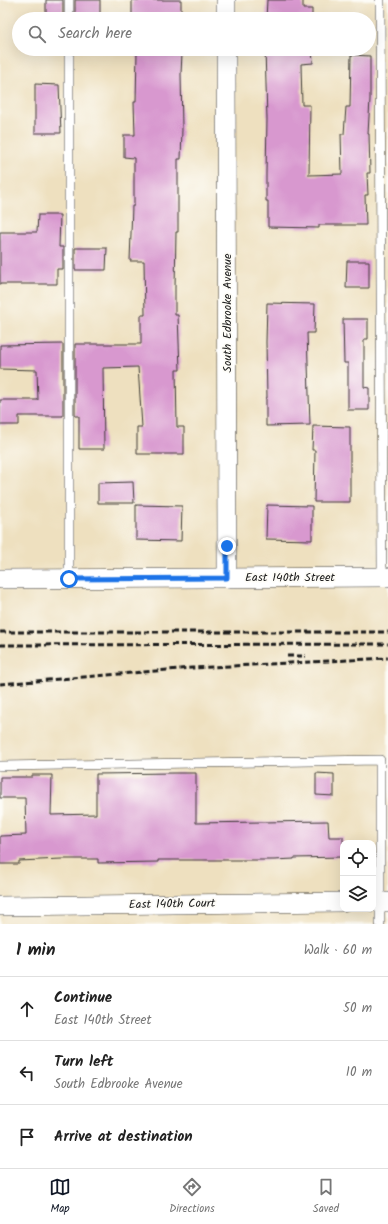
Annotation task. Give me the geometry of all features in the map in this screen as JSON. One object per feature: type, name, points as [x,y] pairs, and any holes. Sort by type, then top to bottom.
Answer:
[{"type":"street","points":[[226,0],[226,12]]},
{"type":"street","name":"South Edbrooke Avenue","points":[[226,56],[227,578]]},
{"type":"street","name":"East 140th Street","points":[[0,579],[385,577]]},
{"type":"street","name":"East 140th Court","points":[[0,906],[340,902]]},
{"type":"lane","points":[[68,0],[69,12]]},
{"type":"lane","points":[[380,0],[385,577]]},
{"type":"lane","points":[[69,56],[69,579]]},
{"type":"lane","points":[[0,766],[380,760],[380,924]]},
{"type":"building","points":[[46,0],[63,0],[63,12],[46,12]]},
{"type":"building","points":[[75,0],[100,0],[100,12],[75,12]]},
{"type":"building","points":[[132,0],[181,0],[181,12],[132,12]]},
{"type":"building","points":[[267,0],[303,0],[303,9],[312,9],[312,12],[266,12]]},
{"type":"building","points":[[137,56],[182,56],[182,129],[181,159],[178,159],[178,232],[176,232],[175,315],[178,315],[180,370],[176,370],[177,427],[184,427],[184,454],[137,454],[137,427],[142,427],[138,367],[103,368],[104,449],[79,449],[79,416],[75,416],[75,344],[141,344],[141,315],[145,315],[144,261],[130,261],[132,206],[134,206],[134,158],[124,157],[124,135],[135,135],[134,102],[136,102]]},
{"type":"building","points":[[265,56],[312,56],[313,63],[301,64],[302,105],[310,105],[309,175],[342,174],[341,134],[344,134],[346,107],[350,107],[351,56],[370,56],[368,134],[370,173],[367,173],[368,195],[365,195],[366,225],[319,225],[319,228],[268,227],[268,201],[266,201],[267,119]]},
{"type":"building","points":[[35,84],[59,85],[61,133],[35,133]]},
{"type":"building","points":[[38,215],[60,215],[59,247],[63,247],[63,269],[57,269],[57,284],[0,284],[0,232],[37,232]]},
{"type":"building","points":[[75,248],[107,248],[106,270],[75,270]]},
{"type":"building","points":[[347,261],[369,261],[369,288],[346,288]]},
{"type":"building","points":[[267,303],[315,304],[314,333],[307,333],[310,425],[266,426]]},
{"type":"building","points":[[343,319],[368,319],[368,339],[364,339],[364,387],[369,388],[369,410],[348,410],[348,363],[344,363]]},
{"type":"building","points":[[63,344],[63,416],[19,416],[19,425],[0,425],[0,400],[38,400],[37,370],[0,369],[0,345]]},
{"type":"building","points":[[313,426],[350,427],[350,502],[314,502],[315,450],[312,450]]},
{"type":"building","points":[[133,482],[134,503],[98,503],[98,483]]},
{"type":"building","points":[[136,505],[182,506],[181,541],[136,540]]},
{"type":"building","points":[[267,505],[312,506],[312,540],[266,539]]},
{"type":"building","points":[[196,773],[196,823],[328,821],[329,837],[343,837],[343,840],[340,840],[340,857],[274,860],[158,860],[158,862],[98,863],[98,859],[61,859],[19,861],[19,864],[0,864],[0,836],[26,835],[25,798],[0,798],[0,777],[32,777],[32,775],[52,775],[51,815],[96,814],[96,774]]},
{"type":"building","points":[[316,773],[334,774],[334,796],[316,795]]},
{"type":"railway","points":[[0,632],[388,632]]},
{"type":"railway","points":[[0,645],[388,644]]},
{"type":"railway","points":[[287,656],[306,656]]},
{"type":"railway","points":[[0,684],[192,668],[388,658]]},
{"type":"route","points":[[69,579],[227,578],[227,546]]}]
